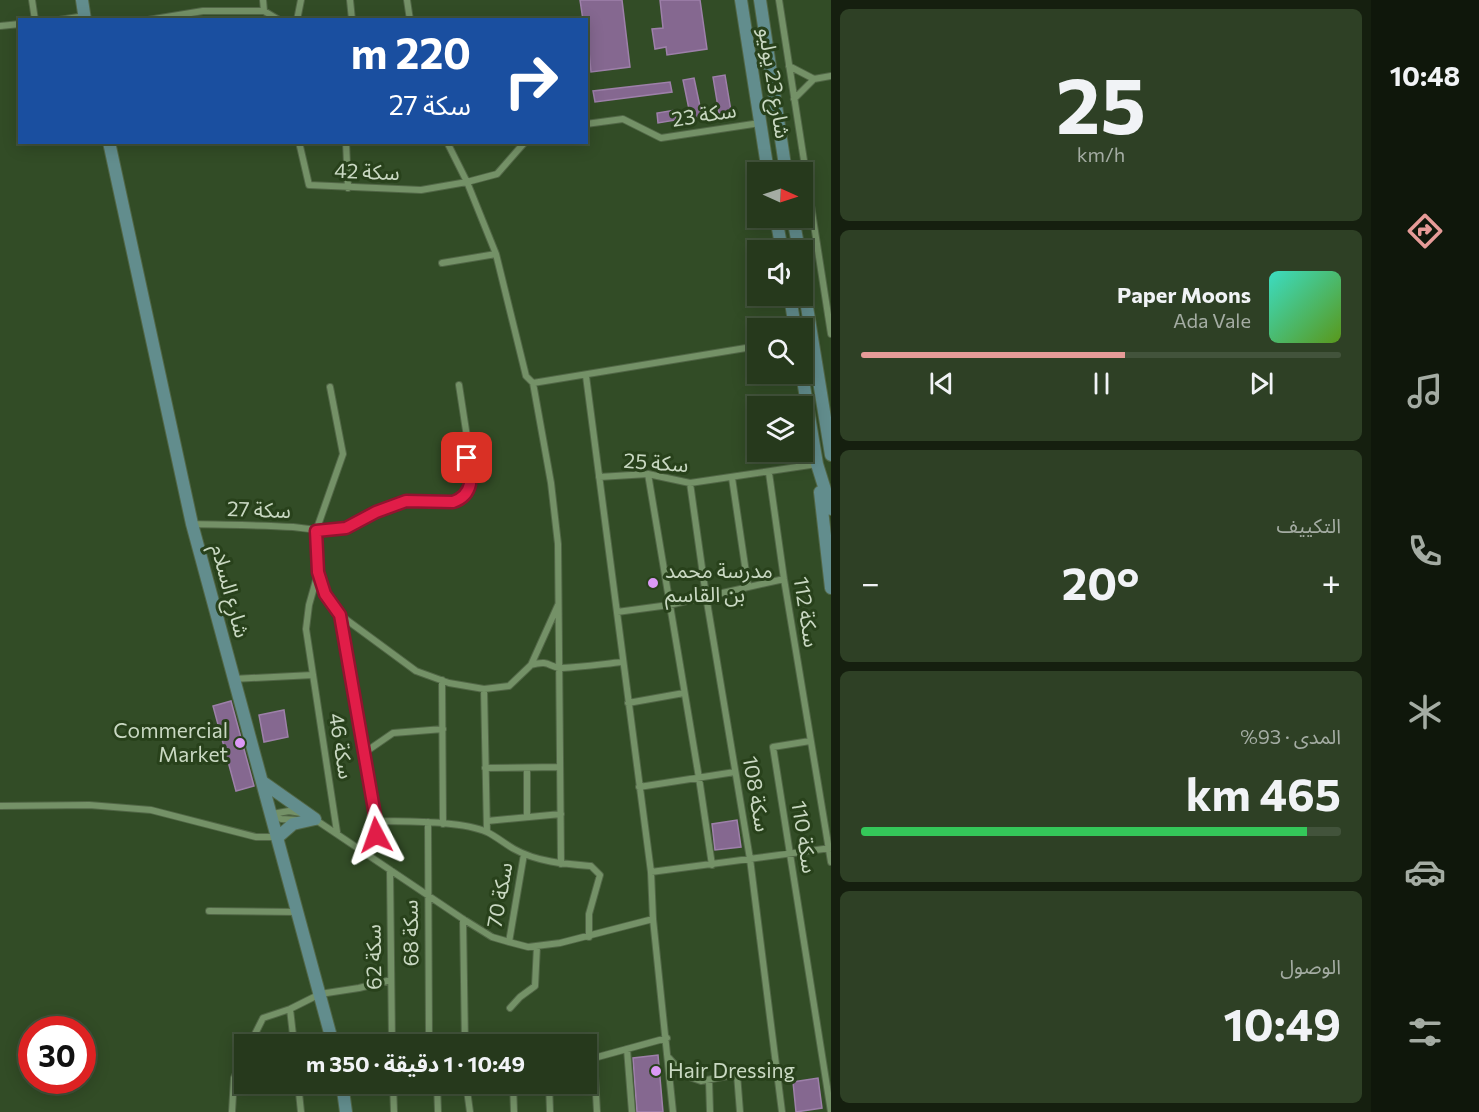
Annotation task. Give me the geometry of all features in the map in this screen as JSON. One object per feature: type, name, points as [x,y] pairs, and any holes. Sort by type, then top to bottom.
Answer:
[{"type":"street","points":[[32,0],[36,18]]},
{"type":"street","points":[[82,0],[85,18]]},
{"type":"street","points":[[263,0],[264,11]]},
{"type":"street","points":[[297,18],[301,0]]},
{"type":"street","points":[[350,0],[352,18]]},
{"type":"street","points":[[407,0],[410,18]]},
{"type":"street","name":"شارع 23 يوليو","points":[[741,0],[766,162]]},
{"type":"street","name":"شارع 23 يوليو","points":[[760,0],[784,162]]},
{"type":"street","points":[[779,0],[802,162]]},
{"type":"street","points":[[160,18],[203,11],[264,11],[276,18]]},
{"type":"street","points":[[0,26],[18,24]]},
{"type":"street","points":[[789,66],[814,79]]},
{"type":"street","points":[[794,99],[814,79],[831,76]]},
{"type":"street","name":"سكة 23","points":[[588,124],[622,119],[661,138],[760,123]]},
{"type":"street","name":"شارع السلام","points":[[109,144],[192,524],[232,679],[264,783],[330,1034]]},
{"type":"street","name":"سكة 42","points":[[299,144],[309,186],[421,190],[467,182]]},
{"type":"street","points":[[346,144],[348,188]]},
{"type":"street","points":[[448,144],[467,182],[496,254],[526,375],[533,383],[551,483],[558,544],[561,864]]},
{"type":"street","points":[[467,182],[498,174],[523,144]]},
{"type":"street","points":[[813,228],[831,334]]},
{"type":"street","points":[[442,263],[496,254]]},
{"type":"street","points":[[807,306],[831,455]]},
{"type":"street","points":[[533,383],[747,348]]},
{"type":"street","points":[[586,376],[651,873],[652,920],[669,1057],[673,1112]]},
{"type":"street","points":[[819,380],[831,386]]},
{"type":"street","points":[[804,384],[817,464],[831,588]]},
{"type":"street","name":"سكة 27","points":[[192,524],[295,527],[316,531],[346,528],[376,512],[406,501],[453,502],[459,500],[469,488],[467,458],[469,450],[459,385]]},
{"type":"street","points":[[330,387],[343,454],[316,531],[318,572],[325,594],[340,615],[416,671],[442,680],[484,689],[508,686],[531,665],[558,604]]},
{"type":"street","points":[[469,450],[487,441]]},
{"type":"street","points":[[817,464],[831,509]]},
{"type":"street","name":"سكة 25","points":[[599,477],[648,474],[690,483],[817,464]]},
{"type":"street","name":"سكة 112","points":[[770,472],[784,579],[831,862]]},
{"type":"street","points":[[648,474],[712,865]]},
{"type":"street","points":[[732,478],[748,586]]},
{"type":"street","name":"سكة 108","points":[[690,483],[706,596],[750,859],[782,1112]]},
{"type":"street","name":"سكة 46","points":[[318,572],[310,598],[306,629],[337,832]]},
{"type":"street","points":[[617,612],[669,604],[784,579]]},
{"type":"street","points":[[340,615],[376,821],[376,835],[369,855]]},
{"type":"street","points":[[531,665],[548,662],[558,668],[623,662]]},
{"type":"street","points":[[232,679],[313,675]]},
{"type":"street","points":[[442,680],[443,824]]},
{"type":"street","points":[[484,689],[487,832]]},
{"type":"street","points":[[628,703],[684,693]]},
{"type":"street","points":[[364,753],[393,733],[443,729]]},
{"type":"street","name":"سكة 110","points":[[810,741],[773,747],[831,1112]]},
{"type":"street","points":[[485,768],[559,767]]},
{"type":"street","points":[[527,768],[527,817]]},
{"type":"street","points":[[639,787],[735,772]]},
{"type":"street","points":[[264,783],[309,820]]},
{"type":"street","points":[[0,806],[88,806],[151,810],[256,837],[278,837],[293,824],[309,820]]},
{"type":"street","points":[[272,814],[289,811],[300,813],[309,820],[337,832],[463,919],[492,937],[509,942],[528,947],[537,946],[589,937],[652,920]]},
{"type":"street","points":[[272,814],[280,819],[309,820]]},
{"type":"street","points":[[487,821],[561,814]]},
{"type":"street","points":[[376,821],[428,822],[487,832],[524,854],[561,864],[591,866],[600,875],[589,914],[589,937]]},
{"type":"street","name":"سكة 68","points":[[428,822],[429,1034]]},
{"type":"street","points":[[651,873],[830,848]]},
{"type":"street","name":"سكة 70","points":[[509,942],[524,854]]},
{"type":"street","name":"سكة 62","points":[[390,870],[392,1034]]},
{"type":"street","points":[[209,911],[298,912]]},
{"type":"street","points":[[463,919],[465,1034]]},
{"type":"street","points":[[510,1008],[535,986],[537,946]]},
{"type":"street","points":[[255,1034],[263,1018],[290,1009],[320,994],[391,980]]},
{"type":"street","points":[[290,1009],[293,1034]]},
{"type":"street","points":[[597,1112],[594,1058],[666,1038]]},
{"type":"street","points":[[627,1049],[632,1112]]},
{"type":"street","points":[[669,1057],[684,1075],[701,1081],[776,1067]]},
{"type":"street","points":[[737,1074],[740,1112]]},
{"type":"street","points":[[232,1112],[234,1078]]},
{"type":"street","points":[[709,1080],[710,1112]]},
{"type":"street","points":[[299,1094],[301,1112]]},
{"type":"street","points":[[344,1094],[346,1112]]},
{"type":"street","points":[[393,1094],[394,1112]]},
{"type":"street","points":[[437,1094],[438,1112]]},
{"type":"street","points":[[468,1094],[471,1112]]},
{"type":"street","points":[[513,1094],[514,1112]]},
{"type":"street","points":[[549,1094],[550,1112]]},
{"type":"building","points":[[580,0],[622,0],[630,67],[591,72],[588,18],[583,18]]},
{"type":"building","points":[[660,0],[700,0],[707,49],[667,55],[666,47],[655,49],[652,29],[663,28]]},
{"type":"building","points":[[725,75],[731,111],[719,113],[713,77]]},
{"type":"building","points":[[694,78],[702,116],[691,119],[683,80]]},
{"type":"building","points":[[670,82],[672,92],[595,102],[593,91]]},
{"type":"building","points":[[675,110],[676,120],[658,123],[657,113]]},
{"type":"building","points":[[231,701],[254,786],[236,791],[213,706]]},
{"type":"building","points":[[284,710],[288,737],[264,742],[259,715]]},
{"type":"building","points":[[737,820],[741,847],[715,850],[712,824]]},
{"type":"building","points":[[658,1055],[663,1112],[637,1112],[633,1058]]},
{"type":"building","points":[[818,1078],[822,1108],[796,1112],[793,1082]]},
{"type":"place","name":"مدرسة محمد بن القاسم","points":[[653,583]]},
{"type":"place","name":"Commercial Market","points":[[240,743]]},
{"type":"place","name":"Hair Dressing","points":[[656,1071]]},
{"type":"route","points":[[376,835],[376,821],[340,615],[325,594],[318,572],[316,531],[346,528],[376,512],[406,501],[453,502],[459,500],[464,496],[470,484],[467,458]]}]
